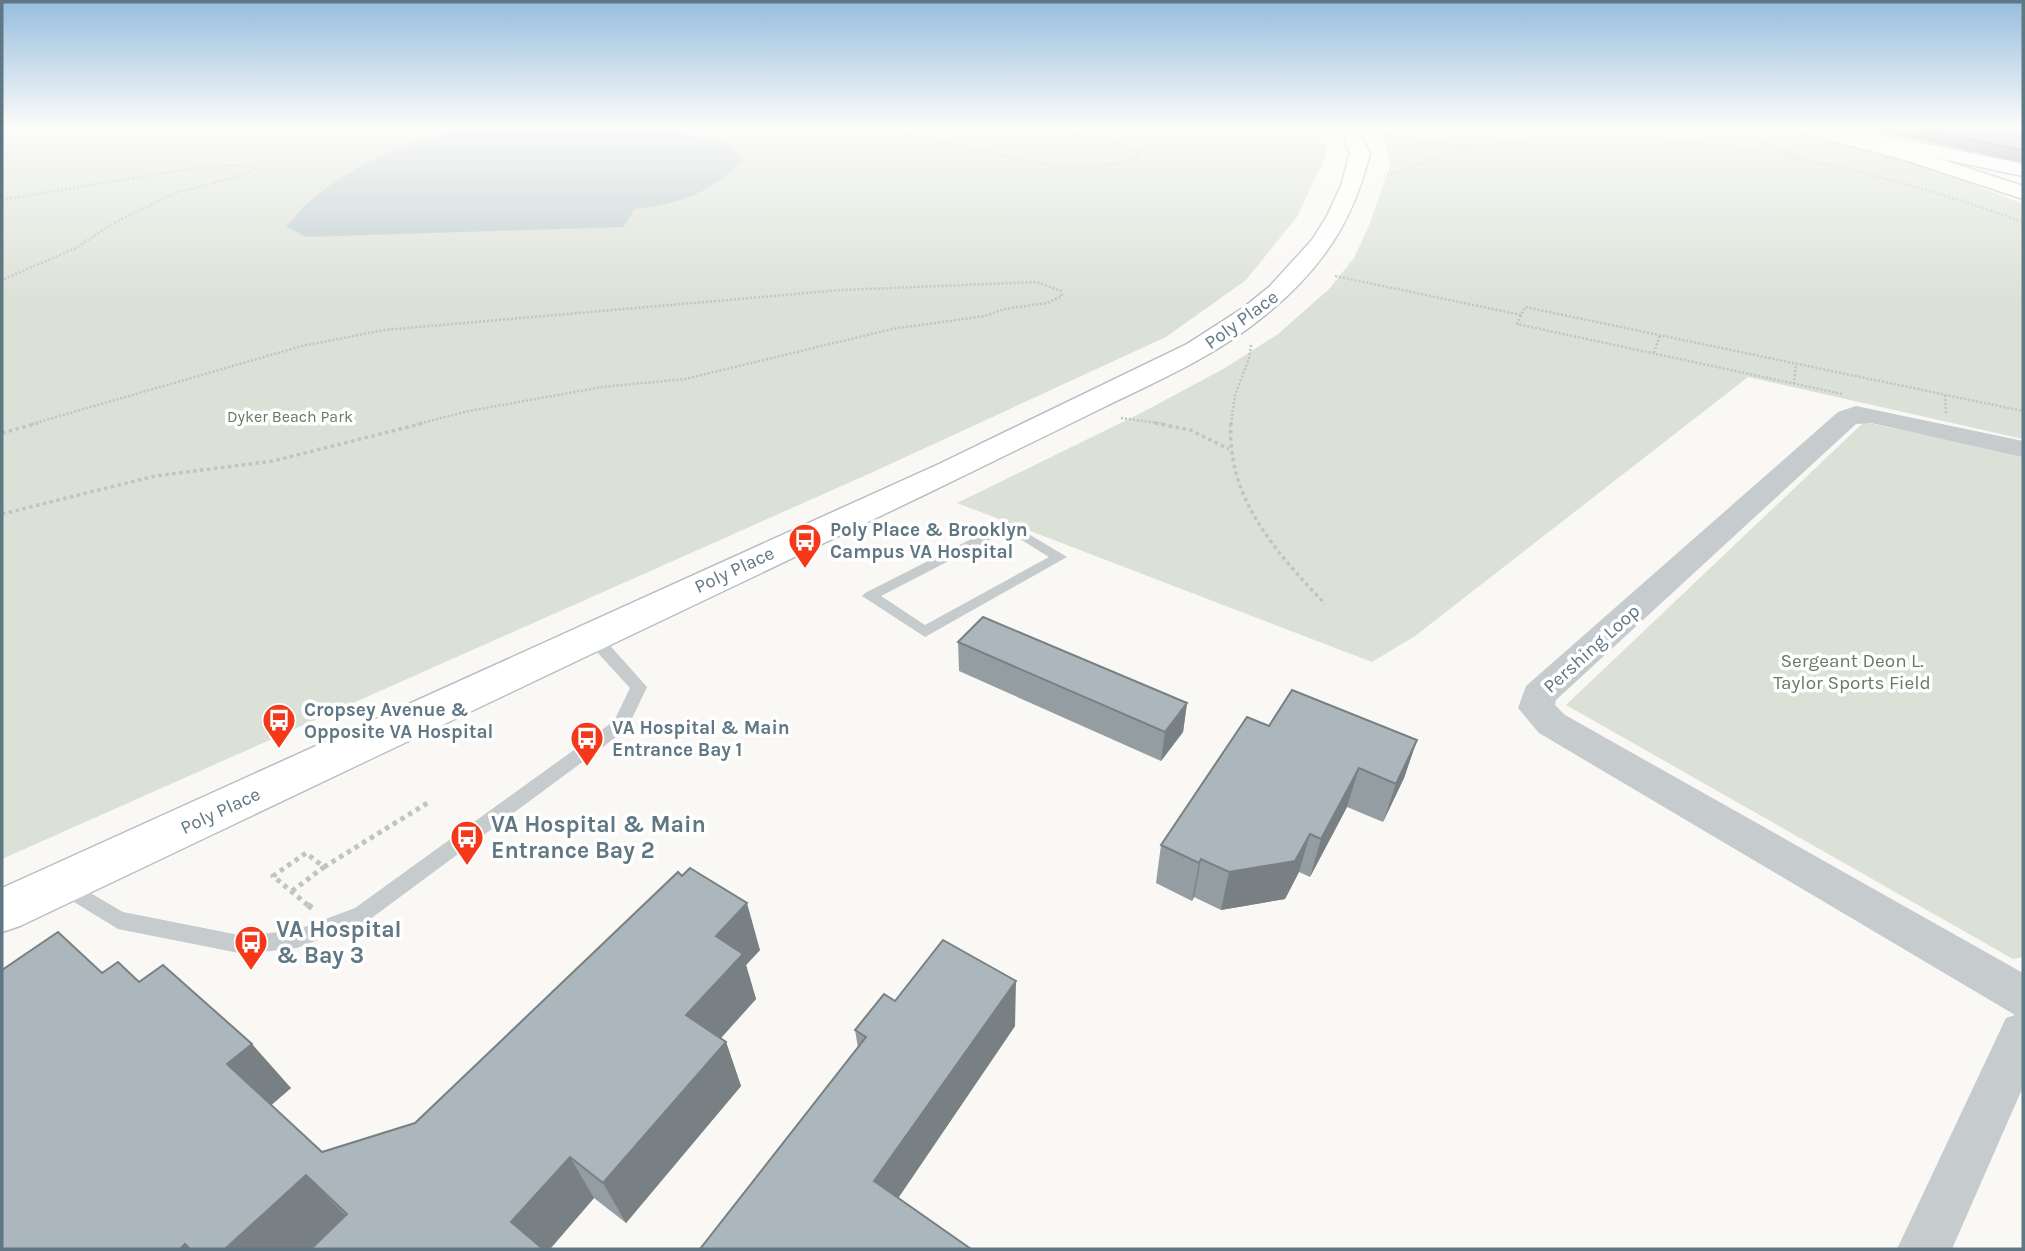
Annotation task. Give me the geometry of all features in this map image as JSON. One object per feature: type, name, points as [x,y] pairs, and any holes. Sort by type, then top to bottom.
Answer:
[{"type":"main road","name":"Poly Place","points":[[2,911],[962,465],[1141,379],[1225,334],[1295,278],[1326,239],[1341,210],[1349,186]]},
{"type":"main road","points":[[2001,186],[2023,194]]},
{"type":"street","name":"Pershing Loop","points":[[2023,449],[1871,415],[1856,414],[1847,418],[1539,695],[1536,708],[1552,724],[2023,997]]},
{"type":"street","points":[[1924,1249],[2023,1034]]},
{"type":"lane","points":[[1007,525],[1060,557],[925,632],[870,596],[1007,525]]},
{"type":"lane","points":[[61,884],[118,920],[244,945],[297,939],[362,915],[621,724],[639,687],[592,636]]},
{"type":"path","points":[[2,200],[83,186]]},
{"type":"path","points":[[2,280],[76,248],[112,224],[175,193],[200,186]]},
{"type":"path","points":[[1917,186],[2023,222]]},
{"type":"path","points":[[1335,276],[1521,316]]},
{"type":"path","points":[[2,433],[302,346],[384,330],[842,290],[1037,282],[1061,291],[1062,296],[1047,303],[1015,307],[966,320],[892,329],[685,379],[602,387],[468,411],[273,461],[105,486],[2,514]]},
{"type":"path","points":[[1845,395],[1517,324],[1525,307],[2023,411]]},
{"type":"path","points":[[1654,353],[1660,335]]},
{"type":"path","points":[[1251,345],[1234,399],[1229,449],[1245,502],[1262,531],[1287,565],[1325,604]]},
{"type":"path","points":[[1794,384],[1796,364]]},
{"type":"path","points":[[1945,395],[1946,417]]},
{"type":"path","points":[[1121,418],[1181,425],[1216,440],[1229,449]]},
{"type":"path","points":[[292,891],[324,867],[429,802]]},
{"type":"path","points":[[315,911],[273,876],[306,853],[324,867]]},
{"type":"green space","name":"Dyker Beach Park","points":[[2,186],[1312,186],[1297,217],[1246,280],[1166,337],[873,472],[2,859]]},
{"type":"green space","points":[[1383,186],[1978,186],[2023,204],[2023,439],[1748,377],[1415,636],[1372,662],[957,503],[1141,413],[1225,368],[1278,334],[1329,289],[1354,258]]},
{"type":"green space","name":"Sergeant Deon L. Taylor Sports Field","points":[[1864,422],[2023,456],[2023,957],[2013,959],[1566,705]]},
{"type":"shaded area","points":[[328,186],[710,186],[681,200],[635,209],[623,227],[307,237],[286,227],[312,199]]},
{"type":"building","points":[[983,617],[1187,703],[1165,732],[958,642]]},
{"type":"building","points":[[1292,690],[1417,740],[1396,784],[1359,768],[1321,839],[1310,834],[1295,861],[1229,872],[1201,859],[1199,863],[1161,845],[1247,717],[1269,726]]},
{"type":"building","points":[[690,868],[747,903],[716,936],[743,954],[686,1015],[726,1042],[603,1183],[570,1157],[511,1222],[543,1249],[311,1249],[347,1214],[306,1175],[225,1249],[190,1249],[185,1244],[180,1249],[2,1249],[2,970],[58,932],[102,973],[118,962],[139,982],[163,965],[252,1044],[227,1064],[322,1152],[415,1123],[678,872],[682,876]]},
{"type":"building","points":[[943,940],[1016,981],[874,1181],[971,1249],[700,1249],[866,1037],[855,1030],[884,994],[895,1001]]},
{"type":"place","name":"Poly Place & Brooklyn Campus VA Hospital","points":[[805,570]]},
{"type":"place","name":"Cropsey Avenue & Opposite VA Hospital","points":[[279,750]]},
{"type":"place","name":"VA Hospital & Main Entrance Bay 1","points":[[587,768]]},
{"type":"place","name":"VA Hospital & Main Entrance Bay 2","points":[[467,867]]},
{"type":"place","name":"VA Hospital & Bay 3","points":[[251,972]]}]
